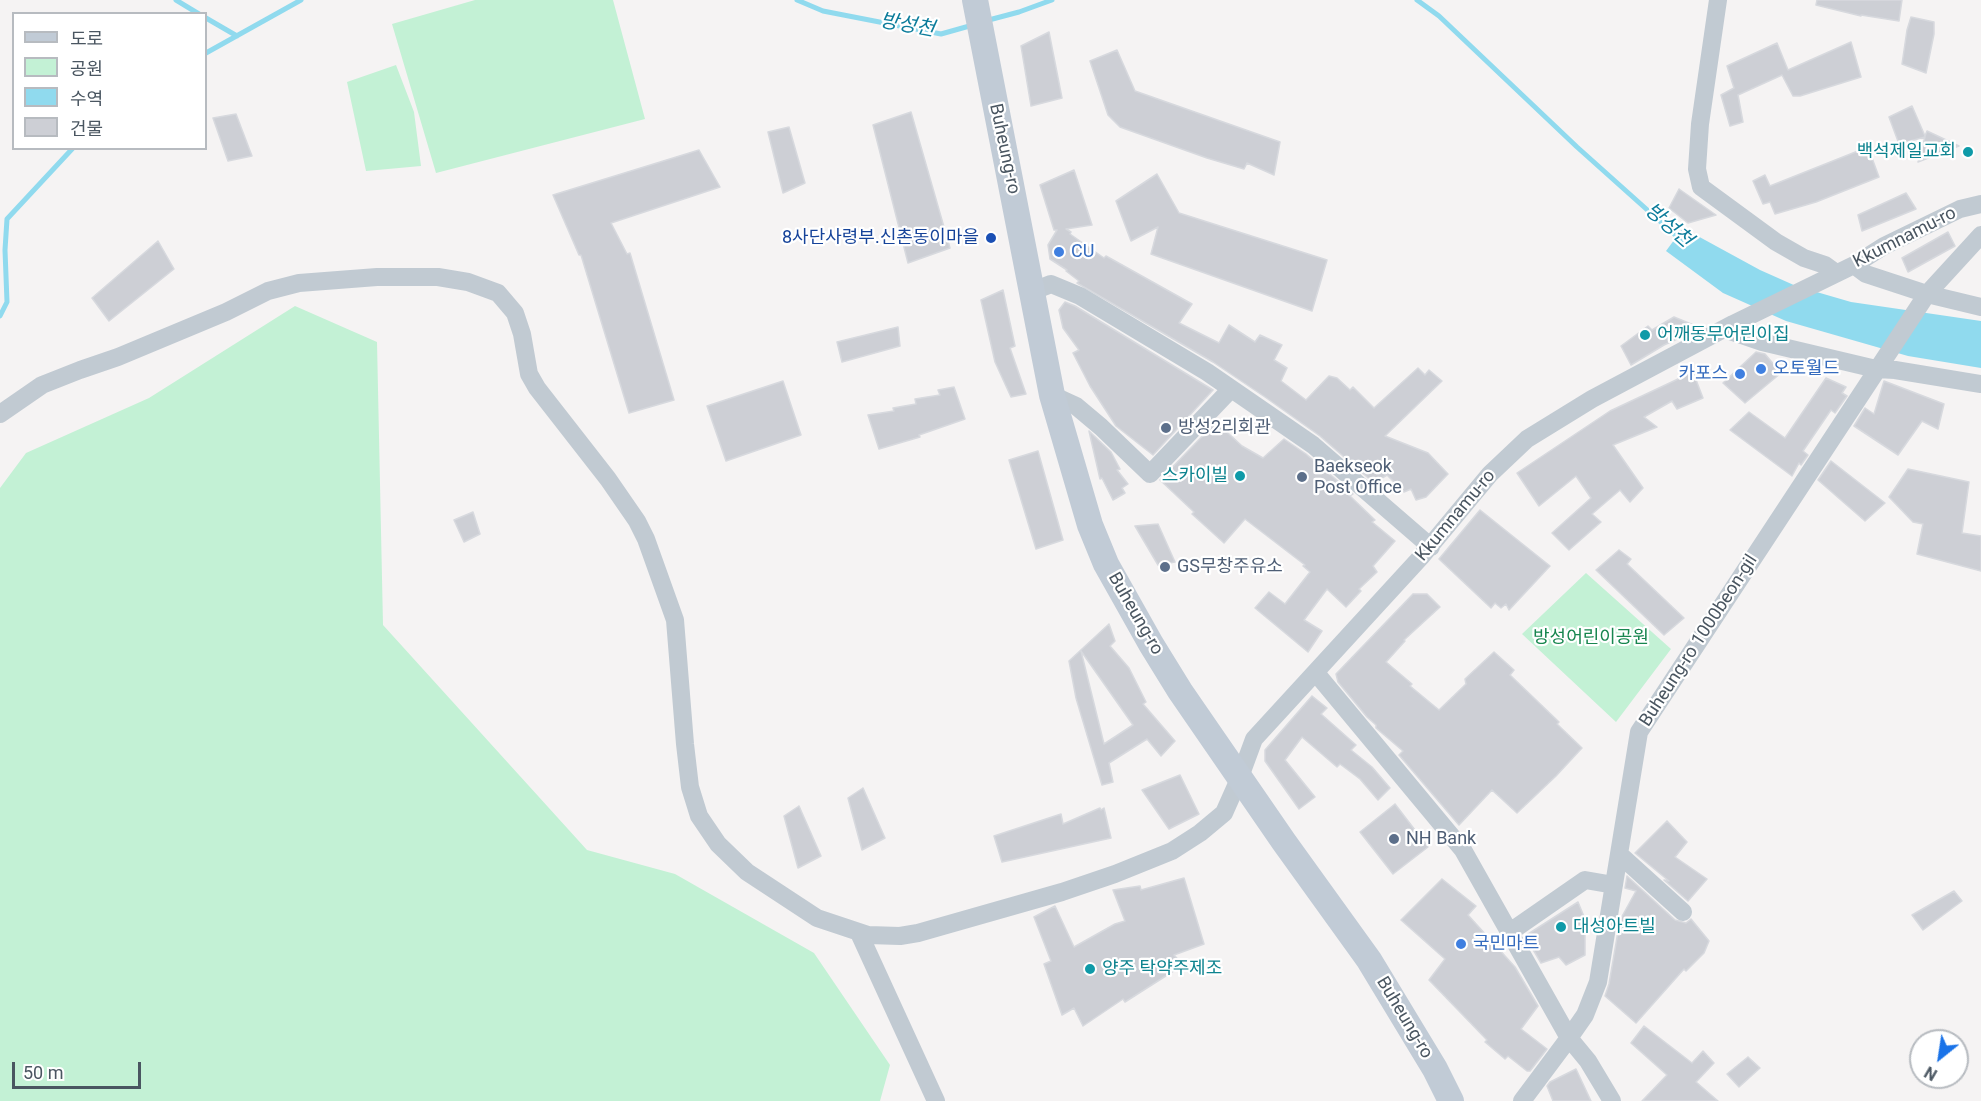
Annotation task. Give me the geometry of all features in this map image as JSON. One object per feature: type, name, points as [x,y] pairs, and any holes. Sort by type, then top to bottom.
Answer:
[{"type":"main road","name":"Buheung-ro","points":[[975,0],[1052,395],[1090,525],[1106,564],[1180,691],[1369,960],[1435,1069],[1451,1101]]},
{"type":"street","points":[[1718,0],[1700,124],[1697,169],[1701,187],[1776,242],[1804,258],[1825,265],[1833,274]]},
{"type":"street","name":"Kkumnamu-ro","points":[[0,414],[42,385],[118,357],[226,312],[268,291],[299,283],[377,277],[430,277],[468,282],[498,293],[515,313],[522,334],[529,374],[537,388],[608,479],[646,538],[675,620],[686,755],[690,787],[699,816],[718,844],[747,872],[817,918],[868,935],[889,936],[918,933],[1062,892],[1151,860],[1186,842],[1224,813],[1254,739],[1431,546],[1490,474],[1527,439],[1592,399],[1728,326],[1854,265],[1884,246],[1959,209],[1981,204]]},
{"type":"street","name":"Kkumnamu-ro","points":[[1880,363],[1926,294],[1981,235]]},
{"type":"street","points":[[1854,265],[1866,274],[1926,294],[1981,307]]},
{"type":"street","points":[[1033,291],[1051,284],[1080,296],[1231,389],[1313,445],[1431,546]]},
{"type":"street","points":[[1728,326],[1762,342],[1880,363],[1895,370],[1981,384]]},
{"type":"street","name":"Buheung-ro 1000beon-gil","points":[[1521,1101],[1584,1015],[1598,982],[1639,732],[1880,363]]},
{"type":"street","points":[[1052,395],[1076,406],[1150,474],[1231,389]]},
{"type":"street","points":[[1316,673],[1463,850],[1569,1038],[1588,1061],[1612,1101]]},
{"type":"street","points":[[1619,854],[1683,912]]},
{"type":"street","points":[[1510,932],[1585,880],[1614,885]]},
{"type":"street","points":[[859,933],[936,1101]]},
{"type":"green space","points":[[475,0],[613,0],[645,119],[436,173],[392,24]]},
{"type":"green space","points":[[396,65],[414,112],[421,166],[366,171],[347,82]]},
{"type":"green space","points":[[295,306],[377,342],[383,625],[587,850],[675,874],[814,953],[890,1065],[880,1101],[0,1101],[0,488],[26,453],[149,398]]},
{"type":"green space","name":"방성어린이공원","points":[[1586,573],[1671,649],[1616,722],[1522,634]]},
{"type":"water","points":[[1683,228],[1760,270],[1796,286],[1851,302],[1981,321],[1981,368],[1908,356],[1786,321],[1723,293],[1666,251]]},
{"type":"building","points":[[1817,0],[1902,0],[1899,21],[1861,16],[1816,5]]},
{"type":"building","points":[[1911,17],[1934,22],[1934,34],[1926,73],[1902,64]]},
{"type":"building","points":[[1049,32],[1062,98],[1031,106],[1021,46]]},
{"type":"building","points":[[1851,42],[1861,77],[1800,96],[1793,96],[1782,75],[1738,95],[1743,122],[1730,126],[1721,95],[1734,88],[1727,66],[1777,43],[1788,70]]},
{"type":"building","points":[[1117,50],[1135,91],[1280,142],[1274,175],[1247,163],[1244,169],[1207,158],[1120,127],[1108,115],[1090,61]]},
{"type":"building","points":[[1912,106],[1925,136],[1927,131],[1959,146],[1918,162],[1925,137],[1899,144],[1889,117]]},
{"type":"building","points":[[911,112],[950,248],[908,263],[873,125]]},
{"type":"building","points":[[236,114],[252,156],[228,161],[213,118]]},
{"type":"building","points":[[789,127],[805,183],[783,193],[768,132]]},
{"type":"building","points":[[1868,147],[1879,177],[1816,202],[1775,214],[1770,202],[1763,204],[1753,181],[1765,175],[1770,186]]},
{"type":"building","points":[[699,150],[720,187],[611,223],[627,254],[630,253],[674,400],[629,413],[581,255],[579,255],[553,195]]},
{"type":"building","points":[[1074,170],[1092,225],[1066,229],[1071,232],[1070,234],[1104,258],[1106,256],[1192,304],[1179,323],[1219,343],[1229,325],[1255,342],[1260,335],[1282,345],[1274,360],[1287,368],[1281,381],[1306,400],[1329,376],[1337,378],[1350,390],[1353,387],[1374,408],[1418,368],[1425,375],[1429,370],[1442,381],[1385,436],[1428,453],[1448,474],[1426,497],[1416,500],[1411,489],[1404,492],[1387,475],[1374,483],[1320,436],[1265,397],[1213,362],[1077,283],[1079,281],[1067,270],[1050,259],[1048,245],[1057,230],[1054,230],[1040,185]]},
{"type":"building","points":[[1157,174],[1179,213],[1327,260],[1312,311],[1151,254],[1158,227],[1131,241],[1116,201]]},
{"type":"building","points":[[1679,189],[1716,215],[1688,223],[1669,208]]},
{"type":"building","points":[[1906,193],[1916,209],[1862,231],[1858,215]]},
{"type":"building","points":[[1948,232],[1955,246],[1908,272],[1902,258]]},
{"type":"building","points":[[158,241],[174,269],[109,321],[92,298]]},
{"type":"building","points":[[1003,290],[1015,346],[1010,348],[1026,394],[1011,397],[995,362],[981,300]]},
{"type":"building","points":[[1065,302],[1213,390],[1153,455],[1116,426],[1090,386],[1073,353],[1079,350],[1063,328],[1059,310]]},
{"type":"building","points":[[1674,317],[1701,328],[1664,345],[1631,365],[1621,346],[1648,326],[1652,330]]},
{"type":"building","points":[[898,327],[900,346],[842,362],[837,342]]},
{"type":"building","points":[[1756,352],[1765,354],[1781,373],[1745,403],[1723,383]]},
{"type":"building","points":[[1693,372],[1703,398],[1677,409],[1672,401],[1644,417],[1657,427],[1613,445],[1643,488],[1630,502],[1620,490],[1592,514],[1601,522],[1569,550],[1552,533],[1591,498],[1576,476],[1539,506],[1517,473],[1610,411]]},
{"type":"building","points":[[1826,378],[1846,387],[1842,393],[1847,396],[1835,413],[1831,410],[1803,451],[1808,455],[1801,465],[1799,463],[1792,476],[1730,430],[1749,412],[1785,438]]},
{"type":"building","points":[[783,381],[801,435],[726,461],[707,406]]},
{"type":"building","points":[[1884,381],[1944,404],[1938,429],[1922,421],[1898,455],[1854,426],[1865,408],[1874,414]]},
{"type":"building","points":[[954,387],[965,419],[919,435],[920,437],[879,449],[868,415],[894,411],[893,408],[916,404],[915,399],[940,395],[938,390]]},
{"type":"building","points":[[1216,422],[1242,446],[1263,458],[1284,439],[1306,454],[1353,494],[1350,496],[1375,520],[1372,522],[1395,541],[1373,566],[1377,572],[1359,589],[1361,591],[1346,607],[1327,589],[1304,620],[1322,631],[1308,652],[1255,608],[1269,592],[1285,604],[1310,572],[1303,566],[1305,565],[1245,519],[1224,543],[1160,480]]},
{"type":"building","points":[[1089,431],[1111,452],[1120,469],[1117,470],[1128,484],[1122,488],[1125,493],[1113,500],[1102,478],[1100,479]]},
{"type":"building","points":[[1038,451],[1063,540],[1036,549],[1009,460]]},
{"type":"building","points":[[1831,461],[1885,503],[1865,521],[1818,480]]},
{"type":"building","points":[[1908,469],[1969,482],[1962,533],[1981,536],[1981,571],[1917,554],[1923,524],[1913,522],[1889,497]]},
{"type":"building","points":[[1480,510],[1550,566],[1509,610],[1506,604],[1501,608],[1495,603],[1491,608],[1439,559]]},
{"type":"building","points":[[473,512],[480,534],[464,542],[454,520]]},
{"type":"building","points":[[1158,524],[1175,562],[1158,565],[1135,526]]},
{"type":"building","points":[[1619,550],[1631,559],[1627,564],[1684,618],[1664,635],[1596,570]]},
{"type":"building","points":[[1413,594],[1427,594],[1440,607],[1404,640],[1386,662],[1412,684],[1410,686],[1439,710],[1466,684],[1465,679],[1494,652],[1514,670],[1510,675],[1559,722],[1557,724],[1582,748],[1517,813],[1492,790],[1459,825],[1399,755],[1403,751],[1376,728],[1376,725],[1338,682],[1336,674]]},
{"type":"building","points":[[1109,624],[1115,641],[1110,646],[1129,668],[1146,702],[1143,704],[1175,741],[1161,756],[1147,739],[1109,763],[1113,782],[1102,785],[1076,698],[1069,661]],"holes":[[[1081,651],[1133,725],[1104,744]]]},
{"type":"building","points":[[1312,696],[1327,708],[1321,714],[1356,745],[1351,750],[1372,767],[1390,788],[1378,800],[1360,779],[1340,764],[1337,767],[1302,737],[1285,760],[1315,797],[1299,809],[1265,761],[1265,750]]},
{"type":"building","points":[[1180,775],[1199,814],[1169,829],[1142,790]]},
{"type":"building","points":[[863,788],[885,838],[862,850],[848,798]]},
{"type":"building","name":"NH Bank","points":[[1395,804],[1428,847],[1393,874],[1360,832]]},
{"type":"building","points":[[799,806],[821,856],[798,868],[784,816]]},
{"type":"building","points":[[1100,808],[1101,810],[1104,808],[1111,838],[1002,862],[994,836],[1061,814],[1063,824]]},
{"type":"building","points":[[1667,821],[1687,842],[1675,857],[1707,879],[1688,901],[1664,880],[1669,881],[1635,853]]},
{"type":"building","points":[[1627,876],[1675,920],[1686,923],[1691,919],[1709,941],[1704,953],[1686,971],[1684,969],[1636,1023],[1605,996],[1620,920],[1636,891],[1625,888]]},
{"type":"building","points":[[1184,878],[1204,944],[1174,955],[1183,965],[1125,1002],[1123,999],[1083,1026],[1074,1008],[1062,1015],[1044,964],[1051,961],[1034,917],[1055,906],[1074,947],[1115,924],[1125,921],[1113,890],[1140,886],[1141,890]]},
{"type":"building","name":"국민마트","points":[[1442,879],[1476,906],[1468,915],[1515,967],[1538,1006],[1521,1029],[1547,1049],[1530,1071],[1508,1056],[1505,1059],[1485,1042],[1487,1040],[1429,980],[1445,959],[1401,920]]},
{"type":"building","points":[[1954,891],[1962,901],[1923,930],[1912,915]]},
{"type":"building","name":"대성아트빌","points":[[1578,902],[1585,919],[1585,955],[1566,965],[1559,957],[1541,963],[1525,936]]},
{"type":"building","points":[[1644,1026],[1692,1063],[1703,1051],[1714,1063],[1696,1082],[1718,1101],[1642,1101],[1667,1075],[1631,1043]]},
{"type":"building","points":[[1748,1057],[1760,1068],[1739,1087],[1727,1074]]},
{"type":"building","points":[[1576,1069],[1591,1101],[1553,1101],[1547,1086],[1550,1082]]},
{"type":"waterway","points":[[176,0],[196,12]]},
{"type":"waterway","name":"방성천","points":[[207,52],[301,0]]},
{"type":"waterway","name":"방성천","points":[[797,0],[823,11],[941,34],[973,25]]},
{"type":"waterway","name":"방성천","points":[[985,21],[1052,0]]},
{"type":"waterway","name":"방성천","points":[[1417,0],[1439,16],[1577,147],[1682,241]]},
{"type":"waterway","points":[[207,19],[237,36]]},
{"type":"waterway","name":"방성천","points":[[0,316],[7,302],[5,250],[7,219],[71,150]]},
{"type":"place","name":"백석제일교회","points":[[1968,152]]},
{"type":"place","name":"8사단사령부.신촌동이마을","points":[[991,238]]},
{"type":"place","name":"CU","points":[[1059,252]]},
{"type":"place","name":"어깨동무어린이집","points":[[1645,335]]},
{"type":"place","name":"오토월드","points":[[1761,369]]},
{"type":"place","name":"카포스","points":[[1740,374]]},
{"type":"place","name":"방성2리회관","points":[[1166,428]]},
{"type":"place","name":"스카이빌","points":[[1240,476]]},
{"type":"place","name":"Baekseok Post Office","points":[[1302,477]]},
{"type":"place","name":"GS무창주유소","points":[[1165,567]]},
{"type":"place","name":"NH Bank","points":[[1394,839]]},
{"type":"place","name":"대성아트빌","points":[[1561,927]]},
{"type":"place","name":"국민마트","points":[[1461,944]]},
{"type":"place","name":"양주 탁약주제조","points":[[1090,969]]}]
